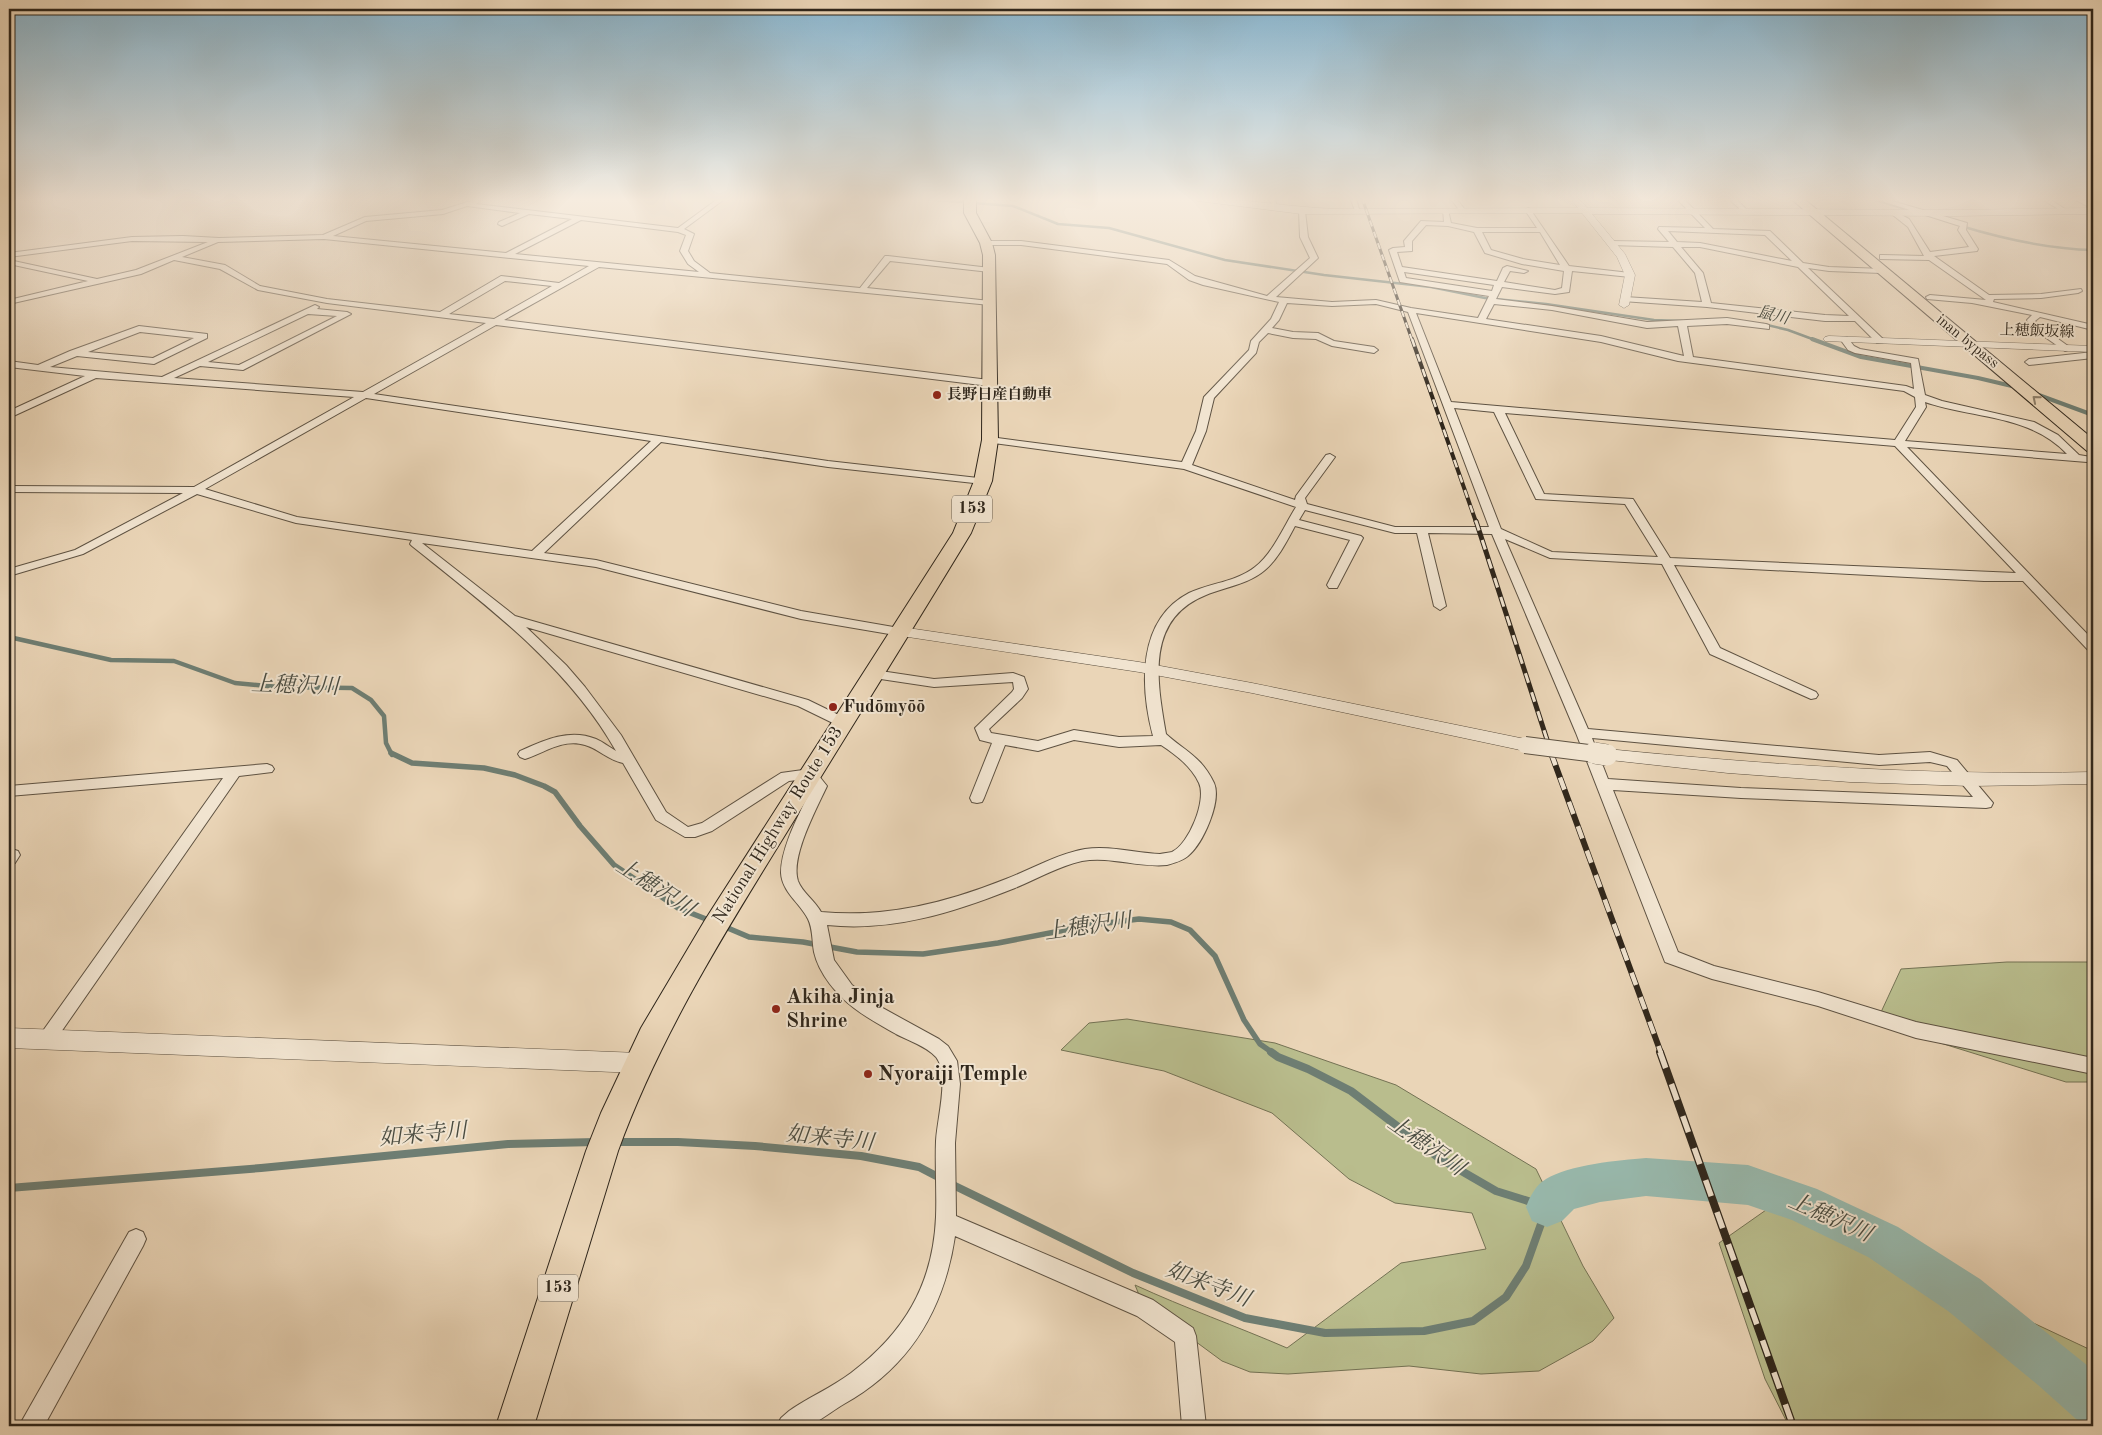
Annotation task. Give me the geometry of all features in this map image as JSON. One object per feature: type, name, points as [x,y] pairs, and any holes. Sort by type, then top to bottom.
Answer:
[{"type":"highway","name":"National Highway Route 153","points":[[515,1426],[606,1139],[639,1063],[700,951],[962,533],[983,481],[990,440],[990,265]]},
{"type":"highway","name":"inan bypass","points":[[1883,265],[1930,297],[2093,432]]},
{"type":"highway","name":"inan bypass","points":[[1883,265],[1970,344],[2056,416],[2090,453]]},
{"type":"street","points":[[23,265],[100,281]]},
{"type":"street","points":[[9,302],[138,272],[156,265]]},
{"type":"street","points":[[211,265],[222,267],[258,288],[327,301],[989,383]]},
{"type":"street","points":[[9,574],[79,552],[148,517],[596,265],[990,303]]},
{"type":"street","points":[[695,265],[710,276]]},
{"type":"street","points":[[861,291],[882,265]]},
{"type":"street","points":[[947,265],[990,270]]},
{"type":"street","points":[[1173,265],[1192,278],[1206,283],[1283,302],[1332,304],[1376,302],[1481,322],[1601,339],[1688,360],[1906,389],[1920,398],[2007,418],[2046,431],[2076,458]]},
{"type":"street","points":[[1269,299],[1307,265]]},
{"type":"street","points":[[1398,265],[1403,280],[1648,325],[1727,321],[1766,327]]},
{"type":"street","points":[[1537,265],[1566,271]]},
{"type":"street","points":[[1400,269],[1500,283],[1548,292],[1563,292],[1566,290],[1566,271],[1562,265]]},
{"type":"street","points":[[1626,265],[1630,275],[1624,306],[1707,305],[1825,318],[1857,319]]},
{"type":"street","points":[[1692,265],[1699,274],[1707,305]]},
{"type":"street","points":[[1801,265],[1829,269],[1872,265]]},
{"type":"street","points":[[1801,265],[1880,340]]},
{"type":"street","points":[[1941,265],[1988,300],[2093,328]]},
{"type":"street","points":[[1481,322],[1507,268],[1630,275]]},
{"type":"street","points":[[443,314],[504,278],[560,285]]},
{"type":"street","points":[[1930,297],[1988,300],[2078,291]]},
{"type":"street","points":[[164,379],[327,301]]},
{"type":"street","points":[[1186,466],[1201,431],[1209,397],[1253,350],[1255,342],[1275,320],[1283,302]]},
{"type":"street","points":[[1411,310],[1496,531],[1583,733],[1671,957],[1712,972],[1818,998],[1916,1030],[2093,1066]]},
{"type":"street","points":[[198,363],[240,368],[347,314],[308,311]]},
{"type":"street","points":[[2038,314],[2031,320],[2032,324],[2065,348]]},
{"type":"street","points":[[1682,323],[1688,360]]},
{"type":"street","points":[[38,368],[73,354],[139,329],[204,336],[154,361],[73,354]]},
{"type":"street","points":[[1267,330],[1293,335],[1318,336],[1332,343],[1374,350]]},
{"type":"street","name":"上穂飯坂線","points":[[1829,339],[2093,349]]},
{"type":"street","points":[[1844,339],[1851,348],[1858,351],[1914,361],[1921,408],[1898,443]]},
{"type":"street","points":[[2029,362],[2093,356]]},
{"type":"street","points":[[9,364],[96,374],[365,395],[524,417],[658,440],[828,464],[983,481]]},
{"type":"street","points":[[9,415],[96,374]]},
{"type":"street","points":[[1449,405],[2076,458],[2090,453]]},
{"type":"street","points":[[1498,409],[1540,497],[1629,501],[1666,561],[1715,651],[1811,696]]},
{"type":"street","points":[[536,554],[658,440]]},
{"type":"street","points":[[990,440],[1186,466],[1302,506],[1395,530],[1479,529],[1496,531],[1550,555],[1984,577],[2026,577]]},
{"type":"street","points":[[1898,443],[2093,647]]},
{"type":"street","points":[[817,923],[857,922],[910,914],[963,902],[1071,858],[1084,855],[1100,854],[1162,859],[1176,856],[1187,848],[1197,833],[1209,803],[1211,791],[1203,775],[1190,760],[1159,735],[1152,670],[1153,653],[1161,626],[1176,604],[1251,575],[1262,568],[1302,506],[1300,498],[1330,458]]},
{"type":"street","points":[[9,489],[196,490],[296,520],[596,564],[801,615],[1152,670],[1252,688],[1525,745],[1607,755],[1806,774],[1966,780],[2093,778]]},
{"type":"street","points":[[1292,522],[1357,538],[1334,585]]},
{"type":"street","points":[[1422,530],[1440,606]]},
{"type":"street","points":[[418,539],[416,544],[510,619],[580,690],[616,738],[661,816],[685,832],[695,832],[707,827],[786,776],[810,774],[820,786],[803,823],[789,866],[790,880],[817,923],[823,954],[834,977],[865,1008],[943,1050],[948,1058],[951,1078],[946,1134],[946,1222],[940,1258],[921,1314],[901,1344],[857,1382],[801,1415],[789,1426]]},
{"type":"street","points":[[510,619],[803,703],[842,722]]},
{"type":"street","points":[[874,674],[934,683],[1013,677],[1019,680],[1020,688],[1017,695],[982,728],[985,737],[1038,746],[1074,735],[1119,742],[1163,740]]},
{"type":"street","points":[[1583,733],[1879,760],[1930,757],[1952,763],[1986,803],[1741,793],[1603,784]]},
{"type":"street","points":[[525,754],[548,744],[567,739],[585,740],[619,758],[627,758]]},
{"type":"street","points":[[977,798],[1000,740]]},
{"type":"street","points":[[9,791],[267,769]]},
{"type":"street","points":[[46,1040],[235,771]]},
{"type":"street","points":[[9,1038],[639,1063]]},
{"type":"street","points":[[946,1222],[1145,1308],[1185,1336],[1194,1426]]},
{"type":"street","points":[[31,1426],[136,1239]]},
{"type":"green space","points":[[2007,962],[2093,962],[2093,1082],[2066,1082],[1876,1023],[1901,969]]},
{"type":"green space","points":[[1127,1019],[1275,1043],[1396,1085],[1536,1169],[1583,1266],[1614,1318],[1593,1341],[1539,1371],[1481,1374],[1409,1366],[1288,1374],[1250,1372],[1222,1361],[1142,1302],[1135,1285],[1287,1348],[1401,1263],[1486,1249],[1472,1213],[1395,1203],[1349,1179],[1272,1113],[1164,1071],[1061,1050],[1089,1023]]},
{"type":"green space","points":[[1776,1203],[1847,1207],[2027,1320],[2093,1351],[2093,1426],[1789,1426],[1765,1379],[1719,1243]]},
{"type":"waterway","name":"鼠川","points":[[1258,265],[1324,275],[1431,287],[1485,298],[1546,304],[1654,320],[1682,321]]},
{"type":"waterway","name":"鼠川","points":[[1763,324],[1788,330],[1815,340]]},
{"type":"waterway","name":"鼠川","points":[[1812,339],[1861,357],[1978,378],[2016,387]]},
{"type":"waterway","name":"鼠川","points":[[2036,394],[2093,415]]},
{"type":"waterway","name":"上穂沢川","points":[[9,637],[111,660],[174,661],[235,683],[279,687],[352,688],[371,700],[384,716],[386,743],[391,753]]},
{"type":"waterway","name":"上穂沢川","points":[[391,753],[412,763],[484,768],[515,775],[544,786],[555,792],[580,826],[614,865],[678,908],[711,921]]},
{"type":"waterway","name":"上穂沢川","points":[[723,926],[749,937],[803,942],[857,952],[923,954],[998,943],[1091,925],[1139,919],[1171,922],[1190,930],[1215,956],[1244,1020],[1260,1044],[1273,1053]]},
{"type":"waterway","name":"如来寺川","points":[[951,1184],[1133,1273],[1245,1318],[1325,1333],[1424,1331],[1473,1321],[1506,1297],[1526,1266],[1547,1207],[1496,1191],[1439,1158],[1351,1091],[1271,1052]]},
{"type":"waterway","name":"如来寺川","points":[[9,1188],[261,1168],[508,1144],[596,1142]]},
{"type":"waterway","name":"如来寺川","points":[[615,1142],[678,1142],[755,1146],[861,1156],[919,1167],[942,1179]]},
{"type":"waterway","name":"上穂沢川","points":[[1547,1207],[1561,1193],[1600,1182],[1646,1177],[1748,1185],[1802,1203],[1883,1242],[1964,1295],[2055,1368],[2093,1402]]},
{"type":"railway","points":[[1386,265],[1412,340]]},
{"type":"railway","points":[[1412,339],[1476,522]]},
{"type":"railway","points":[[1476,521],[1552,755]]},
{"type":"railway","points":[[1551,753],[1661,1053]]},
{"type":"railway","points":[[1660,1052],[1793,1426]]},
{"type":"place","name":"長野日産自動車","points":[[937,395]]},
{"type":"place","name":"Fudōmyōō","points":[[833,707]]},
{"type":"place","name":"Akiha Jinja Shrine","points":[[776,1009]]},
{"type":"place","name":"Nyoraiji Temple","points":[[868,1074]]}]
